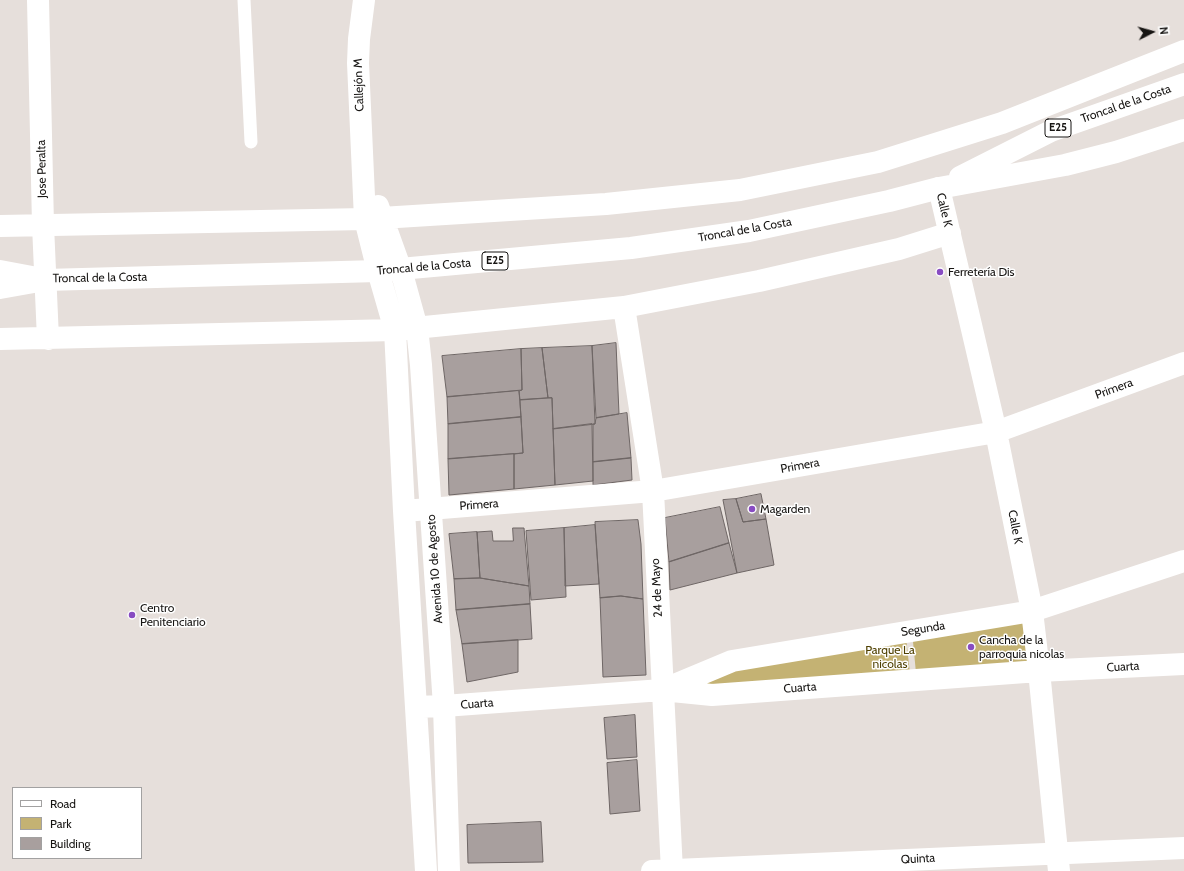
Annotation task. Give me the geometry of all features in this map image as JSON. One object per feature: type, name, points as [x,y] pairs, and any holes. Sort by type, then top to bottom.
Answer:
[{"type":"main road","name":"Jose Peralta","points":[[38,0],[43,225],[48,338]]},
{"type":"main road","name":"Callejón M","points":[[364,0],[359,38],[358,63],[363,170],[374,219],[378,271]]},
{"type":"main road","points":[[0,226],[374,219],[606,204],[740,190],[878,162],[1002,124],[1184,51]]},
{"type":"main road","name":"Troncal de la Costa","points":[[939,188],[1051,130],[1184,84]]},
{"type":"main road","points":[[1002,124],[1012,150]]},
{"type":"main road","name":"Troncal de la Costa","points":[[0,288],[45,280],[401,270],[631,248],[749,231],[889,201],[939,188],[1065,165],[1116,152],[1184,130]]},
{"type":"main road","name":"Calle K","points":[[939,188],[996,432],[1032,611],[1058,862]]},
{"type":"main road","name":"Callejón M","points":[[374,219],[401,270]]},
{"type":"main road","points":[[0,339],[395,330],[624,308],[759,281],[891,251],[950,233]]},
{"type":"main road","name":"Avenida 10 de Agosto","points":[[401,270],[416,328],[421,366],[444,706],[449,871]]},
{"type":"main road","points":[[378,271],[395,330],[404,511],[426,871]]},
{"type":"main road","name":"Troncal de la Costa","points":[[0,272],[45,280]]},
{"type":"main road","name":"24 de Mayo","points":[[624,308],[653,491],[662,690],[665,871]]},
{"type":"main road","name":"Primera","points":[[404,511],[653,491],[996,432],[1184,363]]},
{"type":"main road","name":"Segunda","points":[[662,690],[732,661],[1032,611],[1184,561]]},
{"type":"main road","name":"Cuarta","points":[[416,707],[662,690],[712,695],[1039,671],[1184,664]]},
{"type":"main road","name":"Quinta","points":[[665,871],[1058,862],[1184,848]]},
{"type":"lane","points":[[244,0],[250,142]]},
{"type":"green space","name":"Cancha de la parroquia nicolas","points":[[1027,619],[1031,663],[916,673],[912,631]]},
{"type":"green space","name":"Parque La nicolas","points":[[906,638],[910,673],[721,688],[690,684],[739,660]]},
{"type":"building","points":[[616,343],[619,414],[596,418],[592,346]]},
{"type":"building","points":[[592,346],[595,424],[553,429],[552,398],[548,398],[542,348]]},
{"type":"building","points":[[542,348],[548,398],[520,400],[519,391],[522,390],[521,349]]},
{"type":"building","points":[[521,349],[522,390],[447,397],[442,356]]},
{"type":"building","points":[[519,391],[521,417],[448,424],[447,397]]},
{"type":"building","points":[[552,398],[555,485],[514,489],[514,454],[523,453],[520,400]]},
{"type":"building","points":[[627,413],[631,458],[593,462],[593,424],[595,424],[596,418]]},
{"type":"building","points":[[521,417],[523,453],[448,459],[448,424]]},
{"type":"building","points":[[592,424],[593,481],[555,485],[553,429]]},
{"type":"building","points":[[514,454],[514,489],[449,495],[448,459]]},
{"type":"building","points":[[631,458],[632,480],[593,485],[593,462]]},
{"type":"building","name":"Magarden","points":[[761,494],[766,519],[743,522],[736,499]]},
{"type":"building","points":[[736,499],[743,522],[766,519],[774,565],[737,573],[723,500]]},
{"type":"building","points":[[720,507],[729,543],[669,562],[665,518]]},
{"type":"building","points":[[638,520],[641,544],[643,599],[621,596],[600,598],[595,522]]},
{"type":"building","points":[[595,525],[599,584],[565,586],[564,528]]},
{"type":"building","points":[[513,528],[524,528],[529,586],[480,578],[477,532],[492,531],[493,541],[513,541]]},
{"type":"building","points":[[564,528],[566,597],[531,600],[526,531]]},
{"type":"building","points":[[477,532],[480,578],[454,579],[449,534]]},
{"type":"building","points":[[729,543],[737,573],[670,590],[669,562]]},
{"type":"building","points":[[480,578],[529,586],[530,604],[456,610],[454,579]]},
{"type":"building","points":[[621,596],[643,599],[646,675],[603,677],[600,598]]},
{"type":"building","points":[[530,604],[532,639],[462,644],[456,610]]},
{"type":"building","points":[[518,640],[518,672],[467,682],[462,644]]},
{"type":"building","points":[[635,715],[637,757],[607,759],[604,718]]},
{"type":"building","points":[[637,760],[640,811],[610,814],[607,763]]},
{"type":"building","points":[[541,822],[543,862],[468,863],[467,825]]},
{"type":"place","name":"Ferretería Dis","points":[[940,272]]},
{"type":"place","name":"Magarden","points":[[752,509]]},
{"type":"place","name":"Centro Penitenciario","points":[[132,615]]},
{"type":"place","name":"Cancha de la parroquia nicolas","points":[[971,647]]}]
